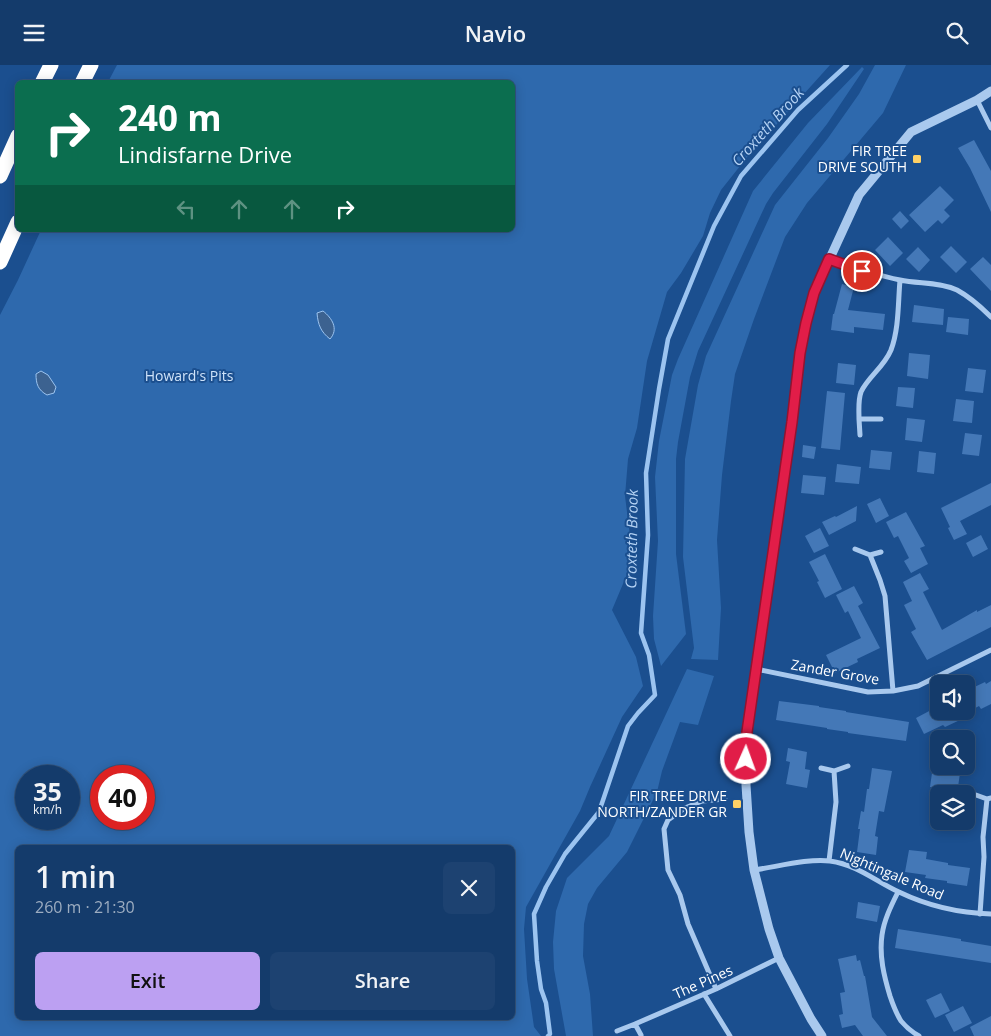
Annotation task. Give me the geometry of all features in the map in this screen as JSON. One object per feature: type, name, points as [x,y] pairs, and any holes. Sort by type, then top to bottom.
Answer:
[{"type":"highway","points":[[44,80],[51,65]]},
{"type":"highway","points":[[84,80],[91,65]]},
{"type":"highway","points":[[0,176],[15,143]]},
{"type":"highway","points":[[0,262],[15,229]]},
{"type":"street","points":[[822,1036],[779,958],[765,914],[754,871],[746,785],[747,732],[792,422],[800,353],[814,293],[859,195],[910,132],[991,91]]},
{"type":"street","points":[[976,100],[991,128]]},
{"type":"street","points":[[829,259],[862,271],[900,280],[952,288],[960,291],[991,317]]},
{"type":"street","points":[[860,435],[859,403],[861,392],[884,363],[894,342],[900,280]]},
{"type":"street","points":[[859,419],[881,419]]},
{"type":"street","points":[[856,549],[870,555],[881,552]]},
{"type":"street","points":[[870,555],[884,596],[894,691]]},
{"type":"street","name":"Zander Grove","points":[[756,669],[868,692],[894,691],[918,686],[991,650]]},
{"type":"street","points":[[821,768],[834,771],[848,766]]},
{"type":"street","points":[[828,861],[836,802],[834,771]]},
{"type":"street","points":[[976,795],[989,798],[983,837],[984,857],[980,914]]},
{"type":"street","points":[[716,989],[688,924],[680,895],[668,871],[664,829],[668,821],[685,808],[702,801],[725,799]]},
{"type":"street","name":"Nightingale Road","points":[[754,871],[804,861],[828,861],[848,865],[898,892],[936,907],[991,914]]},
{"type":"street","points":[[898,892],[884,923],[882,965],[895,1010],[909,1029],[919,1036]]},
{"type":"street","name":"The Pines","points":[[617,1031],[716,989],[779,958]]},
{"type":"street","points":[[704,994],[730,1036]]},
{"type":"street","points":[[636,1024],[641,1035]]},
{"type":"green space","name":"Howard's Pits","points":[[117,65],[830,65],[748,156],[721,190],[710,213],[703,236],[681,273],[667,292],[647,361],[637,428],[628,459],[625,496],[633,560],[612,610],[636,657],[643,686],[622,717],[580,811],[526,907],[524,929],[527,979],[534,1027],[541,1036],[0,1036],[0,315],[40,232],[515,232],[515,80],[109,80]]},
{"type":"green space","points":[[875,65],[906,65],[883,113],[807,203],[785,237],[735,374],[722,475],[717,540],[721,608],[718,660],[691,659],[694,648],[683,557],[685,459],[698,385],[706,356],[775,205],[828,138],[859,94]]},
{"type":"green space","points":[[862,67],[864,69],[827,124],[766,204],[698,351],[690,377],[676,459],[676,554],[686,634],[661,666],[654,639],[653,616],[658,541],[655,477],[659,441],[672,375],[753,191],[808,123]]},
{"type":"green space","points":[[687,669],[714,676],[698,725],[680,722],[662,771],[657,792],[627,852],[597,888],[588,904],[584,924],[583,956],[590,994],[593,1036],[566,1036],[554,969],[553,942],[556,911],[567,878],[609,836]]},
{"type":"shaded area","points":[[323,311],[329,317],[334,328],[330,339],[322,331],[318,321],[317,313]]},
{"type":"shaded area","points":[[41,371],[48,375],[56,387],[54,393],[47,395],[38,386],[36,374]]},
{"type":"building","points":[[974,140],[991,171],[991,212],[958,148]]},
{"type":"building","points":[[940,186],[954,200],[944,210],[950,216],[942,224],[938,220],[925,232],[909,215]]},
{"type":"building","points":[[900,211],[909,221],[901,229],[892,219]]},
{"type":"building","points":[[888,237],[903,253],[890,266],[875,250]]},
{"type":"building","points":[[951,246],[967,262],[956,273],[940,257]]},
{"type":"building","points":[[918,247],[930,260],[919,272],[906,259]]},
{"type":"building","points":[[983,257],[991,265],[991,291],[970,269]]},
{"type":"building","points":[[842,284],[854,287],[848,310],[885,314],[883,330],[854,327],[854,333],[831,330],[833,314]]},
{"type":"building","points":[[914,305],[944,309],[943,325],[912,322]]},
{"type":"building","points":[[948,317],[969,319],[968,335],[946,332]]},
{"type":"building","points":[[909,353],[930,355],[928,379],[907,376]]},
{"type":"building","points":[[838,363],[856,365],[854,385],[836,383]]},
{"type":"building","points":[[968,368],[986,370],[983,393],[965,391]]},
{"type":"building","points":[[898,387],[915,388],[913,408],[896,406]]},
{"type":"building","points":[[827,391],[845,393],[840,450],[821,448]]},
{"type":"building","points":[[956,399],[974,401],[972,423],[953,421]]},
{"type":"building","points":[[907,418],[925,420],[922,442],[905,440]]},
{"type":"building","points":[[965,433],[982,435],[979,456],[962,454]]},
{"type":"building","points":[[803,445],[816,447],[814,459],[802,457]]},
{"type":"building","points":[[871,450],[892,452],[890,470],[869,468]]},
{"type":"building","points":[[919,451],[936,453],[934,474],[917,472]]},
{"type":"building","points":[[837,464],[861,467],[859,484],[835,482]]},
{"type":"building","points":[[803,475],[826,477],[824,495],[801,493]]},
{"type":"building","points":[[991,483],[991,505],[960,521],[967,534],[954,540],[941,508]]},
{"type":"building","points":[[880,498],[889,516],[876,523],[867,504]]},
{"type":"building","points":[[857,506],[856,521],[829,535],[822,522]]},
{"type":"building","points":[[906,512],[925,546],[920,548],[928,564],[911,573],[904,561],[909,558],[898,536],[894,538],[886,522]]},
{"type":"building","points":[[820,528],[829,546],[814,553],[805,536]]},
{"type":"building","points":[[981,535],[988,549],[973,557],[966,543]]},
{"type":"building","points":[[825,554],[842,589],[825,598],[809,562]]},
{"type":"building","points":[[920,573],[929,589],[923,592],[942,630],[977,610],[977,612],[991,605],[991,627],[927,660],[911,632],[916,629],[904,605],[912,601],[903,582]]},
{"type":"building","points":[[854,586],[863,603],[858,606],[880,648],[857,659],[858,662],[835,673],[826,655],[861,638],[848,611],[845,613],[836,595]]},
{"type":"building","points":[[991,681],[991,704],[981,709],[979,706],[975,708],[975,687],[985,682],[986,684]]},
{"type":"building","points":[[779,701],[909,722],[906,741],[776,720]]},
{"type":"building","points":[[930,711],[930,720],[960,720],[945,727],[943,725],[930,730],[924,734],[916,718]]},
{"type":"building","points":[[788,748],[807,752],[805,769],[810,770],[807,788],[786,784],[790,762],[786,761]]},
{"type":"building","points":[[872,768],[892,771],[884,812],[879,811],[875,836],[878,837],[876,855],[857,852],[861,811],[864,812]]},
{"type":"building","points":[[932,775],[960,775],[958,785],[930,785]]},
{"type":"building","points":[[909,850],[927,852],[926,859],[970,868],[967,886],[925,878],[926,875],[905,872]]},
{"type":"building","points":[[858,902],[880,906],[877,922],[856,918]]},
{"type":"building","points":[[898,929],[991,946],[991,963],[895,948]]},
{"type":"building","points":[[856,955],[857,961],[860,960],[865,976],[872,1017],[887,1036],[863,1036],[855,1025],[842,1028],[839,1015],[843,1014],[840,993],[845,992],[838,959]]},
{"type":"building","points":[[941,993],[950,1011],[935,1018],[926,1000]]},
{"type":"building","points":[[963,1006],[972,1023],[954,1032],[945,1015]]},
{"type":"building","points":[[991,1016],[991,1036],[974,1036],[970,1027]]},
{"type":"waterway","name":"Croxteth Brook","points":[[548,1036],[550,1034],[546,1003],[541,989],[537,961],[534,914],[546,887],[565,854],[599,812],[628,726],[655,695],[649,655],[641,633],[648,535],[646,473],[668,339],[714,226],[741,176],[798,110],[847,65]]},
{"type":"place","name":"FIR TREE DRIVE SOUTH","points":[[917,159]]},
{"type":"place","name":"FIR TREE DRIVE NORTH/ZANDER GR","points":[[737,804]]},
{"type":"route","points":[[746,759],[747,732],[792,422],[800,353],[806,323],[814,293],[829,259],[862,271]]}]
